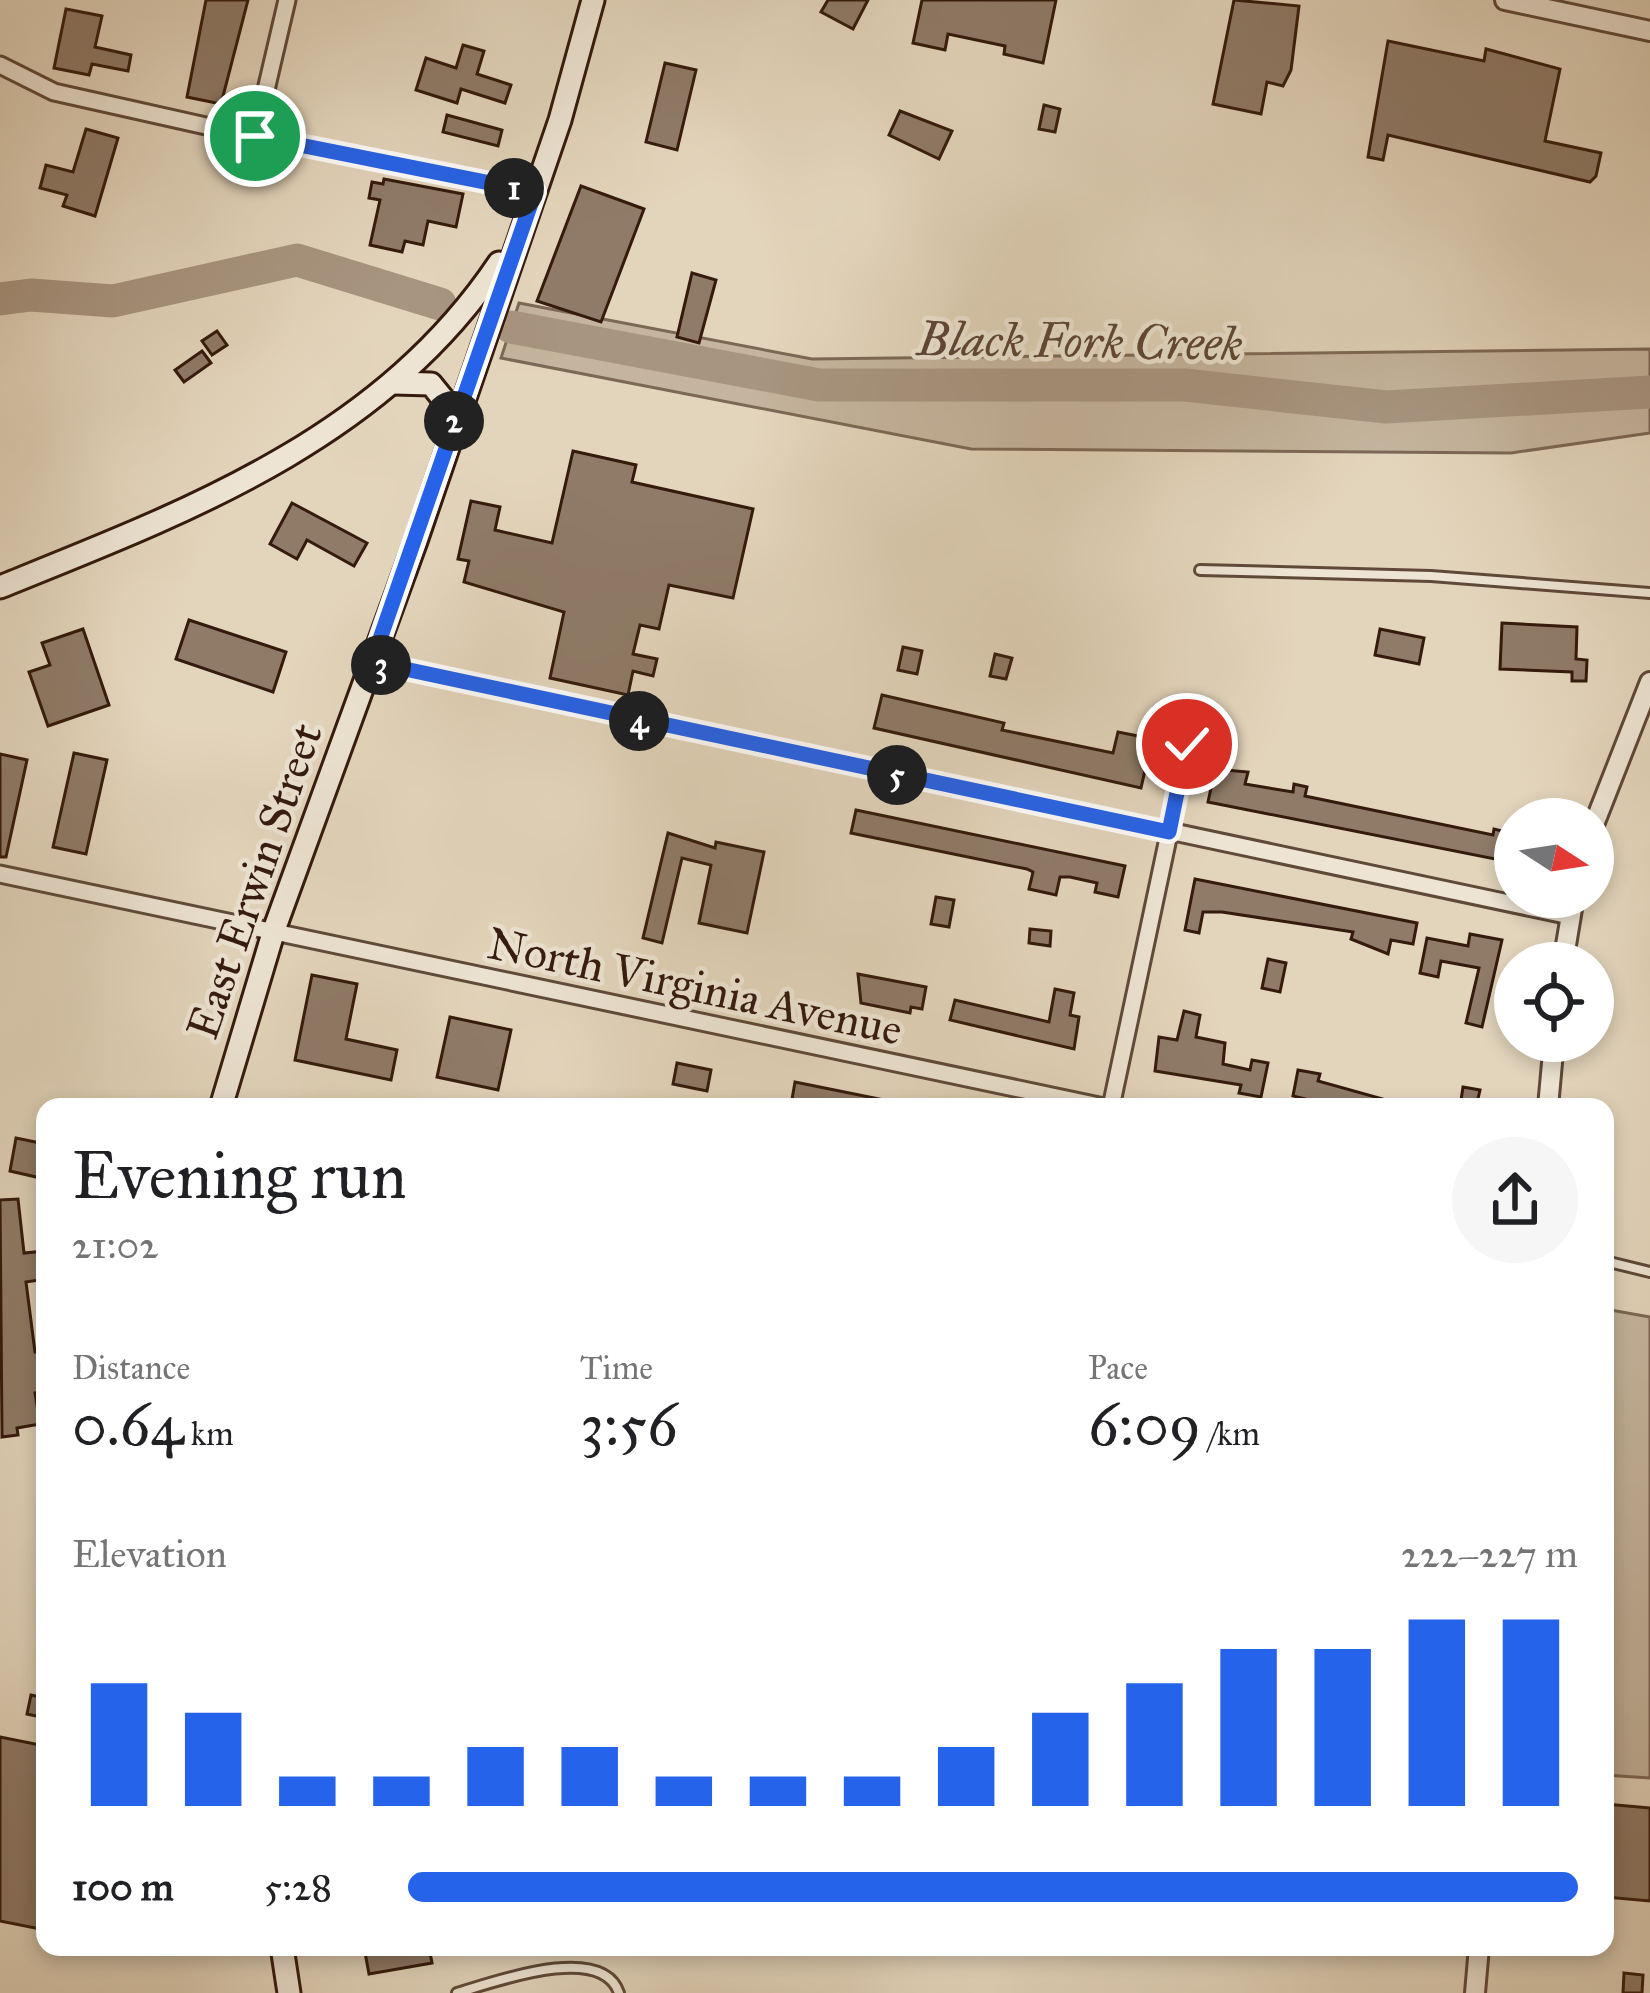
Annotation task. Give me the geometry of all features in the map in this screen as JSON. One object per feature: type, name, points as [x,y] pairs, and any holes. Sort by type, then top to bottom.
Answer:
[{"type":"main road","name":"East Erwin Street","points":[[224,1098],[274,929],[535,192],[593,0]]},
{"type":"main road","points":[[0,587],[178,514],[278,466],[394,384],[476,298],[520,232]]},
{"type":"main road","points":[[394,384],[430,384],[456,415]]},
{"type":"main road","points":[[283,1956],[289,1993]]},
{"type":"street","points":[[0,65],[54,92],[255,136],[287,0]]},
{"type":"street","points":[[1505,0],[1650,31]]},
{"type":"street","points":[[372,662],[1169,832],[1494,892]]},
{"type":"street","points":[[1604,798],[1650,682]]},
{"type":"street","points":[[1109,1098],[1187,744]]},
{"type":"street","name":"North Virginia Avenue","points":[[0,874],[1063,1098]]},
{"type":"street","points":[[1549,1098],[1552,1062]]},
{"type":"street","points":[[1475,1993],[1478,1956]]},
{"type":"lane","points":[[255,136],[535,192]]},
{"type":"lane","points":[[1200,571],[1431,576],[1650,593]]},
{"type":"lane","points":[[1614,1263],[1650,1272]]},
{"type":"lane","points":[[457,1993],[521,1975],[587,1966],[604,1972],[619,1993]]},
{"type":"shaded area","points":[[519,303],[812,359],[1650,349],[1650,433],[1511,453],[971,449],[501,358]]},
{"type":"shaded area","points":[[1614,1311],[1650,1317],[1650,1778],[1614,1776]]},
{"type":"building","points":[[206,0],[248,0],[221,104],[187,97]]},
{"type":"building","points":[[828,0],[868,0],[853,29],[821,12]]},
{"type":"building","points":[[922,0],[1056,0],[1043,63],[1004,54],[1005,46],[948,34],[945,50],[913,43]]},
{"type":"building","points":[[1234,0],[1299,6],[1291,70],[1283,86],[1267,82],[1261,114],[1213,104]]},
{"type":"building","points":[[66,9],[102,16],[95,47],[131,55],[128,71],[92,64],[89,75],[54,68]]},
{"type":"building","points":[[1388,41],[1484,61],[1486,49],[1560,69],[1545,141],[1601,153],[1596,176],[1590,182],[1388,135],[1383,160],[1368,157]]},
{"type":"building","points":[[463,45],[484,51],[477,74],[511,85],[505,103],[461,89],[457,103],[416,90],[426,58],[456,68]]},
{"type":"building","points":[[665,63],[696,70],[677,150],[646,142]]},
{"type":"building","points":[[1044,105],[1060,109],[1055,132],[1039,129]]},
{"type":"building","points":[[900,111],[952,131],[939,159],[889,135]]},
{"type":"building","points":[[447,115],[502,130],[498,146],[443,132]]},
{"type":"building","points":[[86,129],[118,138],[95,216],[63,206],[67,195],[40,188],[46,165],[73,172]]},
{"type":"building","points":[[384,179],[463,194],[456,227],[428,221],[423,245],[405,241],[402,252],[370,245],[380,200],[369,198],[372,182],[383,184]]},
{"type":"building","points":[[581,186],[644,209],[601,322],[537,301]]},
{"type":"building","points":[[692,273],[716,280],[699,343],[677,337]]},
{"type":"building","points":[[217,331],[227,345],[212,355],[202,341]]},
{"type":"building","points":[[202,351],[211,363],[184,382],[175,370]]},
{"type":"building","points":[[573,451],[636,465],[632,482],[753,509],[733,598],[669,585],[659,629],[640,625],[633,654],[657,659],[653,676],[633,671],[628,695],[550,678],[564,612],[464,582],[469,561],[458,559],[471,501],[500,507],[495,530],[552,543]]},
{"type":"building","points":[[292,503],[367,543],[354,566],[307,540],[297,559],[270,544]]},
{"type":"building","points":[[189,620],[286,652],[273,692],[176,659]]},
{"type":"building","points":[[1502,623],[1577,627],[1576,659],[1587,660],[1586,681],[1572,681],[1572,672],[1500,669]]},
{"type":"building","points":[[83,629],[109,705],[48,726],[29,672],[50,665],[42,643]]},
{"type":"building","points":[[1380,629],[1424,638],[1419,664],[1375,655]]},
{"type":"building","points":[[903,647],[922,651],[917,674],[898,670]]},
{"type":"building","points":[[995,654],[1012,658],[1006,679],[990,676]]},
{"type":"building","points":[[882,695],[1004,723],[1002,730],[1113,753],[1118,732],[1143,737],[1145,722],[1163,725],[1159,746],[1151,744],[1141,788],[874,728]]},
{"type":"building","points":[[74,753],[107,760],[86,854],[53,847]]},
{"type":"building","points":[[0,754],[27,760],[6,857],[0,857]]},
{"type":"building","points":[[1215,769],[1248,772],[1245,784],[1293,792],[1294,784],[1307,787],[1305,796],[1493,835],[1494,829],[1494,859],[1208,802]]},
{"type":"building","points":[[856,810],[1125,866],[1118,897],[1095,892],[1097,883],[1070,877],[1060,877],[1056,895],[1029,889],[1033,872],[1027,869],[851,833]]},
{"type":"building","points":[[668,833],[715,848],[716,842],[764,852],[747,933],[699,923],[711,865],[682,858],[662,943],[643,938]]},
{"type":"building","points":[[1195,879],[1417,923],[1413,944],[1391,940],[1388,954],[1351,939],[1353,932],[1222,912],[1203,912],[1199,933],[1185,930]]},
{"type":"building","points":[[936,897],[954,900],[949,927],[931,924]]},
{"type":"building","points":[[1030,929],[1051,931],[1050,946],[1029,943]]},
{"type":"building","points":[[1470,934],[1502,940],[1494,942],[1494,975],[1482,1027],[1466,1023],[1479,968],[1441,961],[1438,977],[1420,973],[1427,938],[1468,946]]},
{"type":"building","points":[[1268,959],[1286,963],[1280,992],[1262,988]]},
{"type":"building","points":[[858,974],[926,987],[922,1009],[911,1007],[910,1013],[861,1003]]},
{"type":"building","points":[[312,975],[357,984],[346,1039],[397,1050],[391,1080],[295,1060]]},
{"type":"building","points":[[1055,989],[1074,993],[1070,1015],[1079,1017],[1074,1049],[950,1020],[955,1000],[1049,1022]]},
{"type":"building","points":[[1184,1011],[1200,1015],[1196,1037],[1225,1043],[1223,1064],[1250,1070],[1252,1060],[1268,1063],[1261,1097],[1239,1093],[1241,1085],[1155,1071],[1159,1037],[1177,1040]]},
{"type":"building","points":[[450,1017],[511,1030],[498,1090],[437,1077]]},
{"type":"building","points":[[677,1063],[711,1070],[707,1091],[673,1084]]},
{"type":"building","points":[[1298,1070],[1320,1074],[1318,1081],[1379,1098],[1301,1098],[1293,1096]]},
{"type":"building","points":[[795,1082],[874,1098],[792,1098]]},
{"type":"building","points":[[1463,1087],[1480,1090],[1478,1098],[1461,1098]]},
{"type":"building","points":[[16,1138],[36,1142],[36,1177],[10,1171]]},
{"type":"building","points":[[18,1199],[24,1253],[36,1252],[36,1280],[26,1282],[36,1352],[36,1425],[2,1437],[0,1200]]},
{"type":"building","points":[[31,1695],[36,1696],[36,1716],[27,1714]]},
{"type":"building","points":[[0,1737],[36,1744],[36,1928],[0,1921]]},
{"type":"building","points":[[1614,1805],[1650,1808],[1650,1901],[1614,1898]]},
{"type":"building","points":[[366,1956],[431,1956],[432,1963],[369,1974]]},
{"type":"building","points":[[1624,1973],[1643,1975],[1642,1993],[1623,1993]]},
{"type":"waterway","name":"Black Fork Creek","points":[[0,299],[31,295],[113,301],[297,260],[440,304]]},
{"type":"waterway","name":"Black Fork Creek","points":[[511,327],[819,385],[1185,385],[1386,407],[1650,392]]},
{"type":"route","points":[[255,136],[535,192],[372,662],[420,676],[1169,832],[1187,744]]}]
